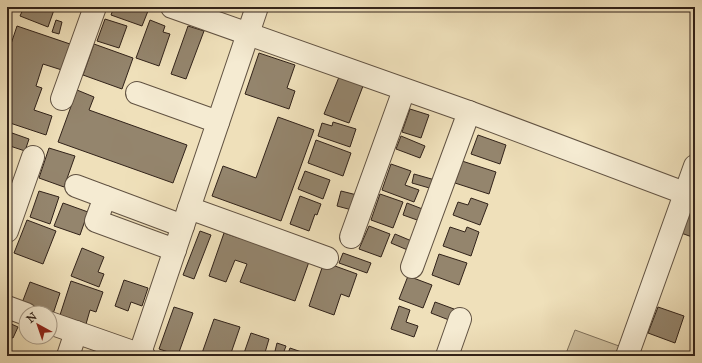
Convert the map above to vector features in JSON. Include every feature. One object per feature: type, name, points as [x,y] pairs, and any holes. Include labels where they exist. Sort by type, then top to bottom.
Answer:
[{"type":"street","points":[[62,99],[95,7]]},
{"type":"street","points":[[172,7],[469,112],[690,195]]},
{"type":"street","points":[[58,326],[141,355],[257,7]]},
{"type":"street","points":[[352,237],[404,90]]},
{"type":"street","points":[[137,93],[218,122]]},
{"type":"street","points":[[412,267],[469,112]]},
{"type":"street","points":[[7,231],[33,157]]},
{"type":"street","points":[[627,356],[690,195],[695,166]]},
{"type":"street","points":[[76,186],[105,197],[186,217],[328,258]]},
{"type":"street","points":[[105,197],[96,221],[175,250]]},
{"type":"street","points":[[7,307],[18,311]]},
{"type":"street","points":[[447,356],[460,319]]},
{"type":"street","points":[[68,356],[76,332]]},
{"type":"shaded area","points":[[575,330],[619,346],[616,356],[565,356]]},
{"type":"building","points":[[24,7],[55,7],[48,27],[20,16]]},
{"type":"building","points":[[114,7],[135,7],[148,11],[142,26],[111,15]]},
{"type":"building","points":[[105,19],[127,26],[119,48],[97,41]]},
{"type":"building","points":[[56,20],[62,22],[59,34],[52,32]]},
{"type":"building","points":[[150,20],[165,26],[163,32],[170,34],[159,66],[136,58]]},
{"type":"building","points":[[17,26],[73,45],[65,71],[43,64],[36,86],[42,88],[34,110],[52,116],[46,135],[7,122],[7,56]]},
{"type":"building","points":[[188,26],[204,31],[186,79],[171,74]]},
{"type":"building","points":[[94,44],[133,58],[122,89],[83,75]]},
{"type":"building","points":[[259,53],[295,65],[287,88],[295,91],[289,109],[245,94]]},
{"type":"building","points":[[339,77],[363,86],[349,123],[324,114]]},
{"type":"building","points":[[77,90],[94,97],[89,110],[187,145],[173,183],[58,142]]},
{"type":"building","points":[[410,109],[429,115],[421,138],[402,132]]},
{"type":"building","points":[[278,117],[314,130],[281,221],[212,196],[223,166],[256,178]]},
{"type":"building","points":[[333,122],[356,129],[350,147],[318,136],[322,123],[332,126]]},
{"type":"building","points":[[12,133],[29,139],[25,151],[7,145]]},
{"type":"building","points":[[478,135],[506,145],[500,164],[471,154]]},
{"type":"building","points":[[401,136],[425,146],[420,158],[396,149]]},
{"type":"building","points":[[316,140],[351,153],[343,176],[308,163]]},
{"type":"building","points":[[49,148],[75,156],[64,187],[39,178]]},
{"type":"building","points":[[462,161],[496,172],[489,194],[455,183]]},
{"type":"building","points":[[391,164],[411,171],[405,185],[419,190],[414,202],[382,190]]},
{"type":"building","points":[[305,171],[330,180],[323,199],[298,189]]},
{"type":"building","points":[[414,174],[435,180],[433,189],[412,183]]},
{"type":"building","points":[[39,191],[59,197],[50,224],[30,217]]},
{"type":"building","points":[[341,191],[357,195],[352,210],[337,206]]},
{"type":"building","points":[[380,194],[403,202],[393,228],[371,220]]},
{"type":"building","points":[[300,196],[321,204],[317,215],[315,214],[309,231],[290,224]]},
{"type":"building","points":[[471,198],[488,204],[480,225],[453,215],[458,202],[468,205]]},
{"type":"building","points":[[63,203],[88,212],[80,235],[54,226]]},
{"type":"building","points":[[407,203],[425,210],[420,221],[403,215]]},
{"type":"building","points":[[687,213],[695,216],[695,238],[681,233]]},
{"type":"building","points":[[27,220],[56,231],[43,264],[14,253]]},
{"type":"building","points":[[369,226],[390,234],[381,257],[359,249]]},
{"type":"building","points":[[450,227],[465,232],[467,227],[479,232],[471,256],[443,246]]},
{"type":"building","points":[[200,231],[211,235],[194,279],[183,275]]},
{"type":"building","points":[[224,233],[239,238],[240,235],[310,259],[295,301],[240,282],[247,264],[235,260],[226,282],[209,276]]},
{"type":"building","points":[[395,234],[414,242],[410,251],[391,243]]},
{"type":"building","points":[[82,248],[104,257],[98,272],[104,274],[99,287],[71,276]]},
{"type":"building","points":[[343,253],[371,263],[367,273],[339,263]]},
{"type":"building","points":[[439,254],[467,263],[459,285],[432,275]]},
{"type":"building","points":[[324,262],[357,274],[349,297],[341,294],[334,315],[309,306]]},
{"type":"building","points":[[408,276],[432,285],[423,308],[399,299]]},
{"type":"building","points":[[124,280],[148,288],[142,306],[131,302],[128,311],[115,306]]},
{"type":"building","points":[[71,281],[103,292],[96,312],[90,310],[86,324],[60,315]]},
{"type":"building","points":[[30,282],[60,293],[56,305],[28,305],[22,303]]},
{"type":"building","points":[[435,302],[454,309],[449,320],[431,313]]},
{"type":"building","points":[[399,306],[410,310],[406,322],[418,326],[414,337],[391,329]]},
{"type":"building","points":[[174,307],[193,313],[178,355],[159,349]]},
{"type":"building","points":[[658,307],[684,316],[675,343],[648,333]]},
{"type":"building","points":[[214,319],[240,327],[230,356],[201,356]]},
{"type":"building","points":[[9,323],[18,327],[13,338],[7,336]]},
{"type":"building","points":[[251,333],[269,339],[264,356],[243,356]]},
{"type":"building","points":[[277,343],[286,346],[283,354],[275,351]]},
{"type":"building","points":[[290,348],[313,356],[287,356]]},
{"type":"building","points":[[79,352],[92,356],[78,356]]}]
